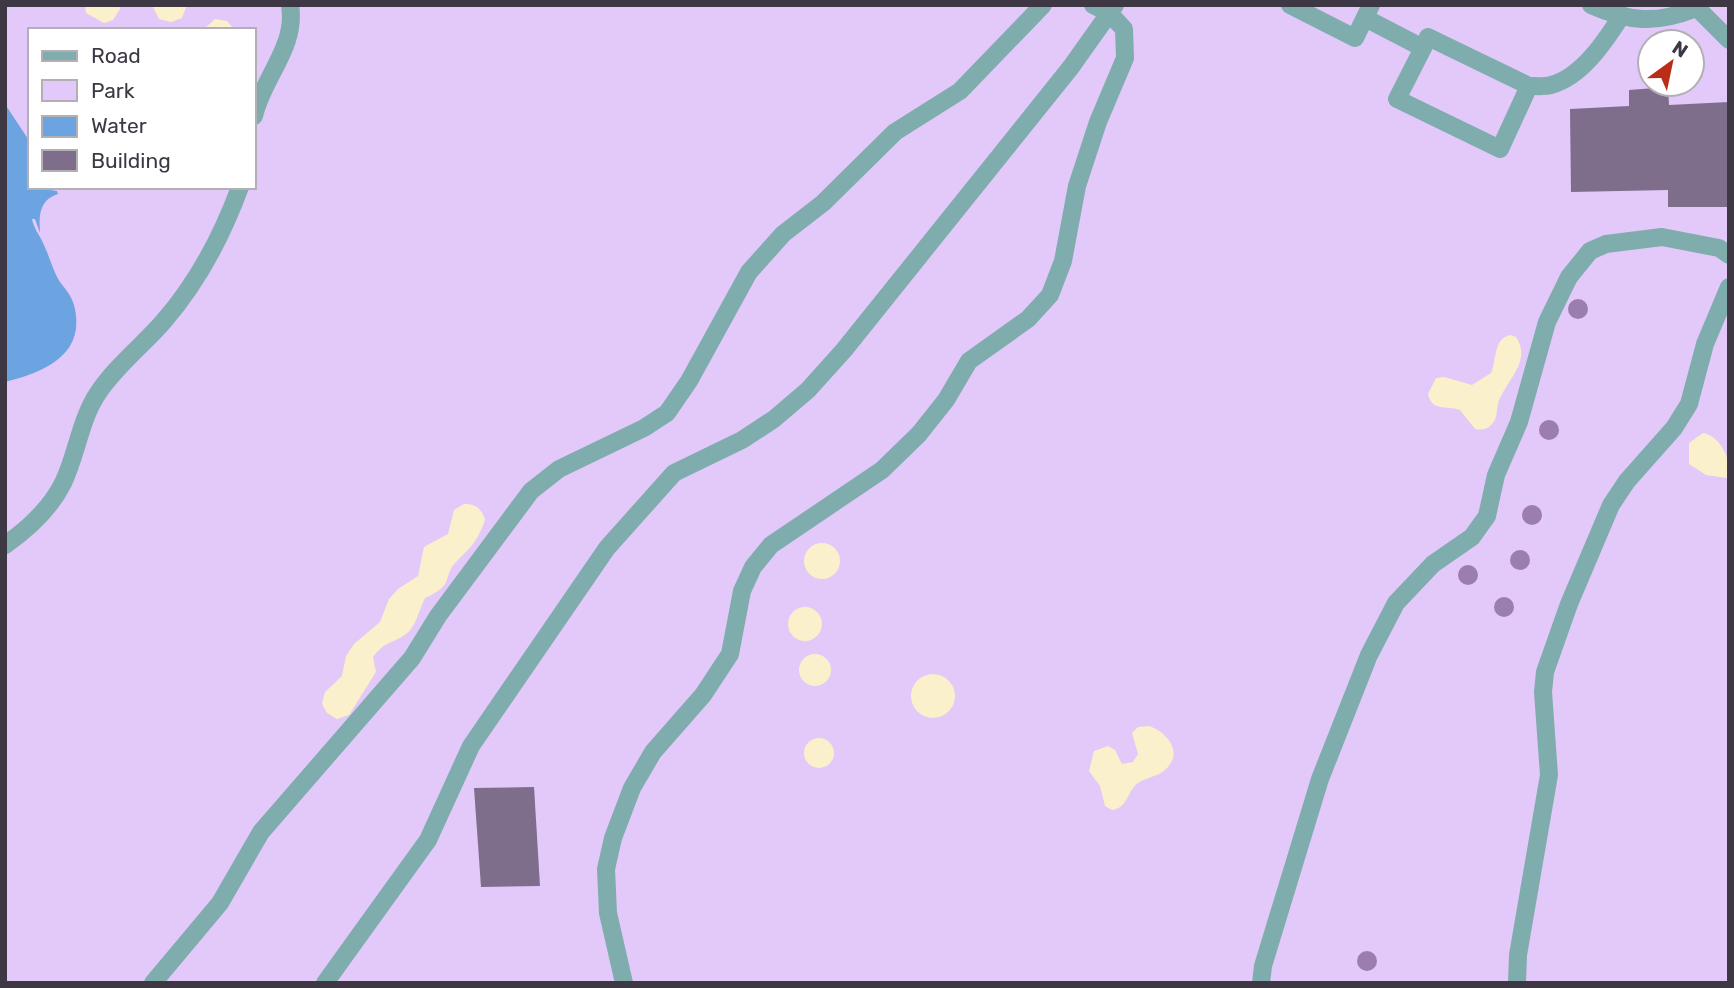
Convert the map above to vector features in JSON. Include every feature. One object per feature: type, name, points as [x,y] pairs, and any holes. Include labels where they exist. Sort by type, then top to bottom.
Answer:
[{"type":"lane","points":[[256,108],[290,35],[290,5]]},
{"type":"lane","points":[[153,983],[220,903],[261,832],[412,658],[438,616],[531,491],[559,469],[644,428],[667,413],[689,381],[749,272],[783,234],[823,203],[895,132],[960,91],[1042,5]]},
{"type":"lane","points":[[1290,5],[1355,38],[1368,12],[1423,48]]},
{"type":"lane","points":[[1591,5],[1646,22],[1676,16],[1694,7],[1729,40]]},
{"type":"lane","points":[[325,983],[428,841],[471,746],[607,548],[674,473],[742,440],[774,419],[808,390],[844,350],[1071,67],[1106,8],[1124,29],[1125,58],[1098,122],[1077,186],[1063,261],[1050,295],[1028,319],[969,361],[946,400],[919,434],[882,470],[765,552],[753,567],[742,591],[730,654],[703,695],[653,752],[632,788],[613,838],[606,869],[608,913],[624,983]]},
{"type":"lane","points":[[1529,86],[1500,149],[1397,99],[1428,37],[1529,86],[1552,85],[1579,68],[1600,49],[1622,15]]},
{"type":"lane","points":[[5,545],[45,511],[63,483],[88,412],[99,393],[163,322],[194,282],[225,225],[239,189]]},
{"type":"lane","points":[[1261,983],[1263,966],[1320,779],[1368,655],[1396,603],[1433,564],[1472,537],[1488,516],[1496,475],[1519,422],[1547,322],[1569,277],[1590,251],[1606,244],[1662,237],[1719,248],[1729,255]]},
{"type":"lane","points":[[1517,983],[1518,955],[1549,775],[1542,692],[1545,672],[1569,604],[1611,505],[1674,428],[1689,404],[1705,344],[1729,287]]},
{"type":"green space","points":[[5,5],[1729,5],[1729,983],[5,983]]},
{"type":"sand","points":[[85,5],[119,5],[120,9],[113,20],[104,23],[86,13]]},
{"type":"sand","points":[[152,5],[187,5],[182,18],[171,22],[159,19]]},
{"type":"sand","points":[[215,19],[227,21],[233,28],[205,28]]},
{"type":"sand","points":[[1510,335],[1516,337],[1521,355],[1516,372],[1501,396],[1496,418],[1489,427],[1475,429],[1460,410],[1436,406],[1430,400],[1428,394],[1436,378],[1444,377],[1472,385],[1491,373],[1498,345]]},
{"type":"sand","points":[[1703,433],[1715,439],[1724,451],[1728,465],[1727,478],[1706,475],[1689,464],[1689,443]]},
{"type":"sand","points":[[464,504],[475,506],[484,516],[485,520],[477,539],[452,566],[445,584],[425,598],[409,631],[385,645],[373,657],[376,672],[349,715],[337,719],[327,713],[322,704],[325,692],[342,676],[346,656],[354,644],[380,622],[389,599],[398,589],[418,576],[424,547],[448,534],[454,510]]},
{"type":"sand","points":[[822,543],[835,548],[840,561],[835,574],[822,579],[809,574],[804,561],[809,548]]},
{"type":"sand","points":[[805,607],[817,612],[822,624],[817,636],[805,641],[793,636],[788,624],[793,612]]},
{"type":"sand","points":[[815,654],[826,659],[831,670],[826,681],[815,686],[804,681],[799,670],[804,659]]},
{"type":"sand","points":[[933,674],[948,681],[955,696],[948,711],[933,718],[918,711],[911,696],[918,681]]},
{"type":"sand","points":[[1149,726],[1161,732],[1170,742],[1174,755],[1172,762],[1161,773],[1134,786],[1124,803],[1112,810],[1105,806],[1100,786],[1089,771],[1094,751],[1108,746],[1115,750],[1122,764],[1133,762],[1138,754],[1132,733],[1138,727]]},
{"type":"sand","points":[[819,738],[830,742],[834,753],[830,764],[819,768],[808,764],[804,753],[808,742]]},
{"type":"water","points":[[5,104],[28,139],[28,189],[57,191],[58,194],[44,204],[40,215],[40,233],[35,219],[32,219],[58,278],[73,301],[76,322],[74,337],[59,358],[34,373],[5,382]]},
{"type":"building","points":[[1636,89],[1636,98],[1669,98],[1669,105],[1729,102],[1729,207],[1668,207],[1668,190],[1571,192],[1570,109],[1629,106],[1629,90]]},
{"type":"building","points":[[534,787],[540,886],[481,887],[474,788]]}]
